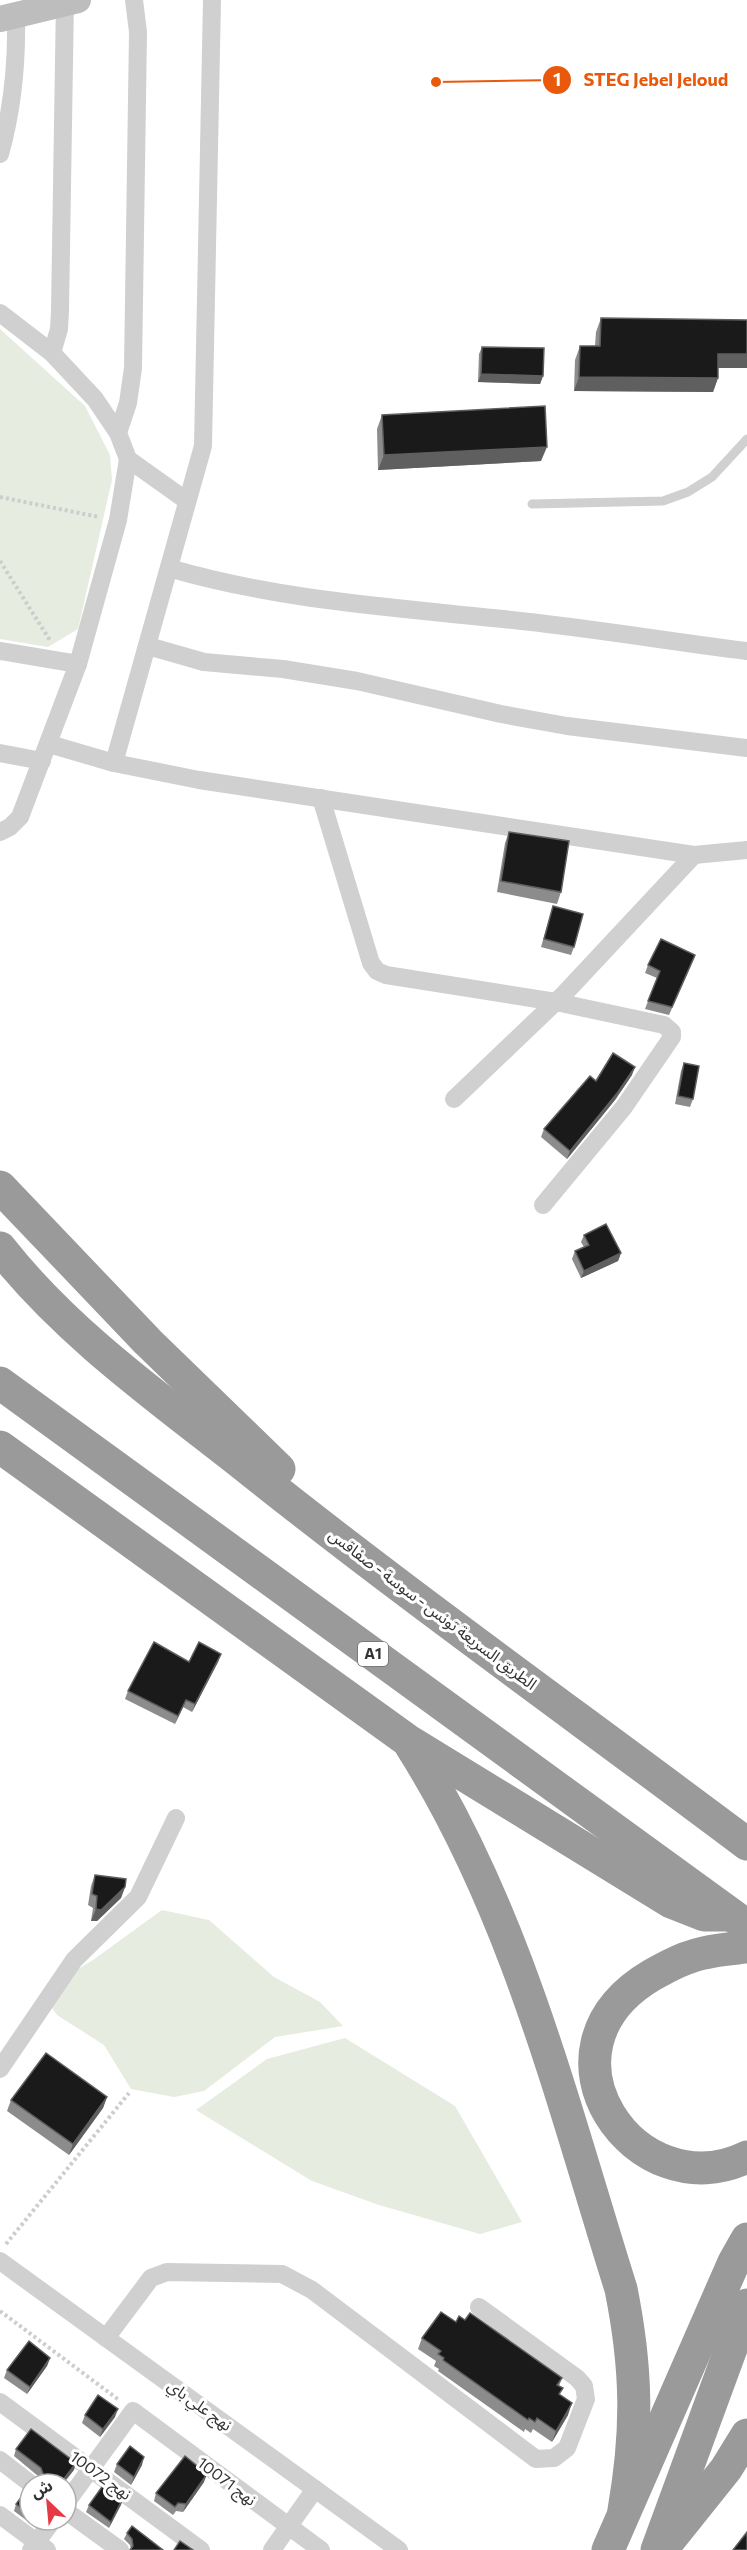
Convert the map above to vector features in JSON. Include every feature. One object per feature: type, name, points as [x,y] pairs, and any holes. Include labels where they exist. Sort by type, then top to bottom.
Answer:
[{"type":"highway","name":"الطريق السريعة تونس - سوسة - صفاقس","points":[[0,1187],[141,1335],[294,1485],[318,1514],[327,1532],[747,1844]]},
{"type":"highway","points":[[0,1248],[27,1279],[85,1337],[327,1532]]},
{"type":"highway","name":"A1","points":[[0,1383],[739,1920]]},
{"type":"highway","points":[[0,1447],[406,1740],[671,1902],[704,1915],[739,1920]]},
{"type":"highway","points":[[406,1740],[453,1818],[494,1905],[534,2012],[621,2289],[630,2333],[635,2422],[632,2466],[624,2510]]},
{"type":"highway","points":[[747,1947],[693,1956],[668,1966],[630,1990],[619,1999],[603,2022],[595,2049],[594,2064],[595,2080],[607,2109],[627,2136],[654,2156],[669,2163],[703,2169],[720,2167],[747,2157]]},
{"type":"highway","points":[[608,2550],[734,2262],[747,2239]]},
{"type":"highway","points":[[657,2550],[747,2306]]},
{"type":"highway","points":[[662,2550],[726,2469],[747,2435]]},
{"type":"main road","points":[[8,18],[69,1]]},
{"type":"street","points":[[118,433],[128,403],[133,368],[138,32],[134,0]]},
{"type":"street","points":[[114,763],[203,446],[212,0]]},
{"type":"street","points":[[52,352],[59,329],[60,311],[69,1]]},
{"type":"street","points":[[0,154],[11,110],[16,54],[8,18]]},
{"type":"street","points":[[0,313],[52,352],[95,399],[118,433],[128,459],[118,520],[69,662],[46,753],[20,817],[10,827],[0,832]]},
{"type":"street","points":[[128,459],[187,501]]},
{"type":"street","points":[[169,568],[256,590],[308,598],[584,628],[747,651]]},
{"type":"street","points":[[148,646],[204,662],[283,669],[357,681],[501,714],[567,726],[747,748]]},
{"type":"street","points":[[0,651],[69,662]]},
{"type":"street","points":[[0,753],[46,753],[114,763],[199,780],[694,855],[747,850]]},
{"type":"street","points":[[321,798],[371,963],[377,971],[386,975],[556,1002],[664,1025],[672,1032],[672,1037],[624,1107],[543,1204]]},
{"type":"street","points":[[454,1099],[556,1002],[694,855]]},
{"type":"street","points":[[0,2069],[74,1960],[138,1897],[176,1818]]},
{"type":"street","name":"نهج علي باي","points":[[0,2261],[399,2550]]},
{"type":"street","points":[[106,2338],[151,2278],[168,2272],[282,2274],[312,2290],[536,2459],[554,2458],[567,2448],[586,2399],[584,2386],[577,2378],[479,2307]]},
{"type":"street","name":"نهج 10072","points":[[0,2402],[201,2550]]},
{"type":"street","points":[[78,2486],[133,2411]]},
{"type":"street","name":"نهج 10071","points":[[133,2411],[321,2550]]},
{"type":"street","points":[[0,2460],[18,2474]]},
{"type":"street","points":[[272,2550],[315,2489]]},
{"type":"street","points":[[0,2515],[38,2547],[46,2532]]},
{"type":"street","points":[[78,2520],[120,2550]]},
{"type":"lane","points":[[532,504],[663,501],[688,492],[712,477],[747,439]]},
{"type":"path","points":[[0,497],[118,520]]},
{"type":"path","points":[[0,561],[51,640],[69,662]]},
{"type":"path","points":[[0,2252],[129,2093]]},
{"type":"path","points":[[0,2311],[133,2411]]},
{"type":"shaded area","points":[[0,329],[85,406],[110,455],[112,480],[78,629],[48,647],[0,639]]},
{"type":"shaded area","points":[[162,1910],[209,1920],[274,1977],[320,2002],[343,2026],[275,2037],[204,2091],[174,2097],[131,2089],[104,2045],[57,2015],[50,2005],[63,1978],[93,1960]]},
{"type":"shaded area","points":[[345,2038],[455,2106],[522,2222],[480,2234],[379,2205],[312,2181],[196,2110],[267,2059]]},
{"type":"building","points":[[601,318],[747,320],[747,354],[718,354],[718,378],[579,377],[580,346],[600,346]]},
{"type":"building","points":[[482,347],[544,348],[543,376],[481,374]]},
{"type":"building","points":[[545,406],[547,447],[384,455],[382,415]]},
{"type":"building","points":[[509,832],[569,841],[561,892],[501,881]]},
{"type":"building","points":[[553,906],[583,914],[574,947],[544,939]]},
{"type":"building","points":[[661,939],[695,955],[672,1007],[648,1001],[660,971],[648,965]]},
{"type":"building","points":[[613,1053],[635,1067],[618,1092],[570,1151],[544,1129],[590,1076],[596,1081]]},
{"type":"building","points":[[684,1063],[699,1066],[693,1099],[678,1096]]},
{"type":"building","points":[[606,1224],[621,1253],[584,1271],[575,1251],[589,1245],[584,1235]]},
{"type":"building","points":[[154,1642],[189,1662],[199,1642],[221,1654],[195,1704],[186,1700],[178,1716],[128,1691]]},
{"type":"building","points":[[95,1875],[126,1879],[125,1887],[101,1910],[96,1909],[97,1896],[92,1894]]},
{"type":"building","points":[[46,2053],[107,2097],[73,2144],[11,2100]]},
{"type":"building","points":[[441,2312],[456,2322],[459,2316],[465,2320],[470,2313],[562,2378],[557,2385],[563,2388],[559,2394],[572,2403],[556,2431],[537,2418],[535,2422],[529,2418],[528,2420],[443,2360],[444,2358],[438,2354],[441,2351],[422,2338]]},
{"type":"building","points":[[29,2341],[50,2358],[30,2387],[7,2370]]},
{"type":"building","points":[[98,2395],[118,2409],[103,2429],[85,2415]]},
{"type":"building","points":[[31,2429],[76,2463],[69,2472],[42,2472],[41,2468],[16,2449]]},
{"type":"building","points":[[130,2446],[144,2457],[134,2477],[117,2464]]},
{"type":"building","points":[[185,2456],[207,2474],[186,2504],[178,2503],[175,2507],[156,2493]]},
{"type":"building","points":[[104,2484],[123,2498],[111,2522],[89,2505]]},
{"type":"building","points":[[132,2526],[163,2550],[130,2550],[133,2546],[132,2539],[127,2533]]},
{"type":"building","points":[[747,2532],[747,2550],[733,2550]]},
{"type":"building","points":[[180,2541],[193,2550],[174,2550]]},
{"type":"place","name":"STEG Jebel Jeloud","points":[[436,82]]}]
